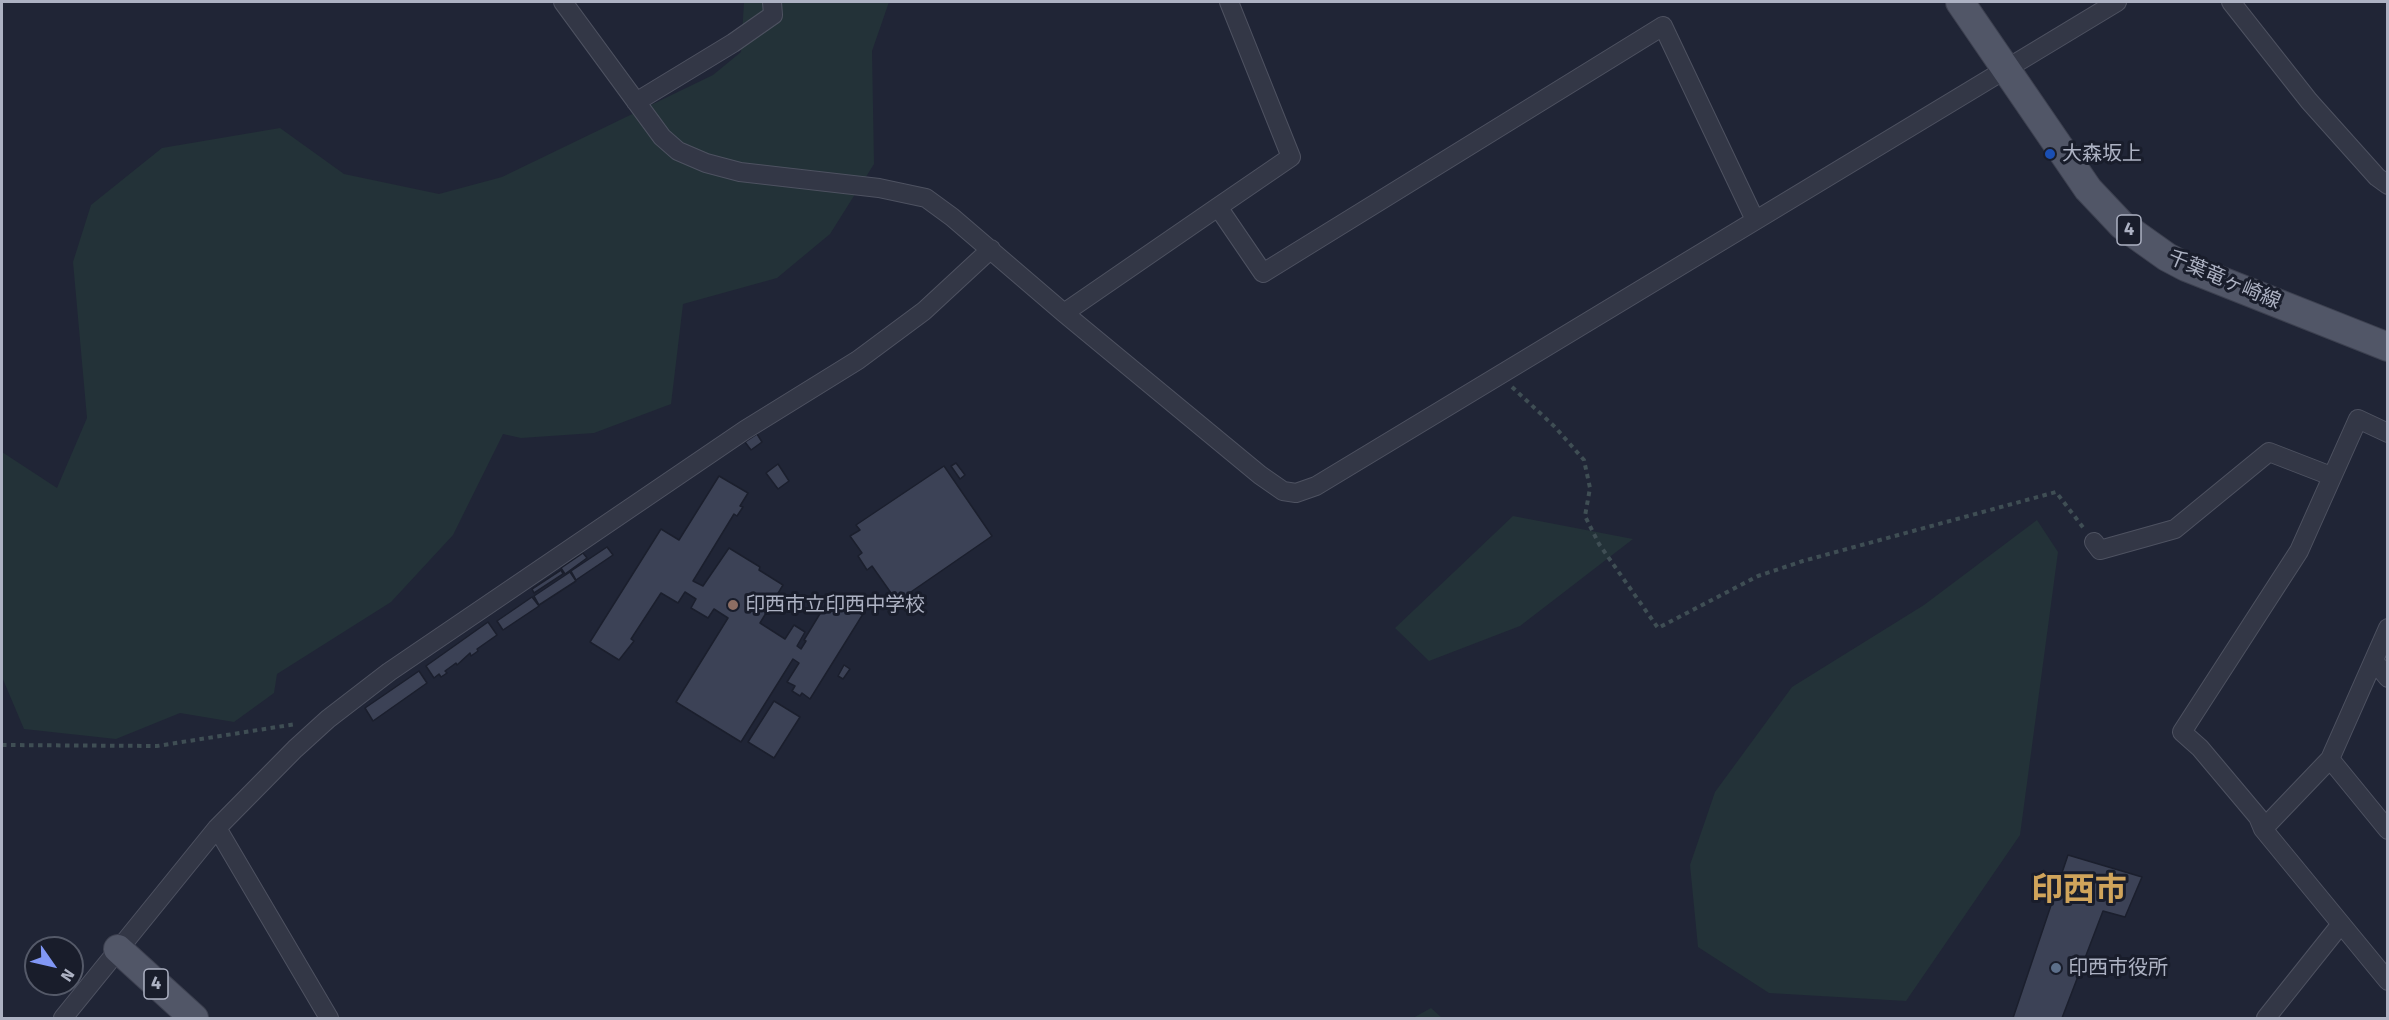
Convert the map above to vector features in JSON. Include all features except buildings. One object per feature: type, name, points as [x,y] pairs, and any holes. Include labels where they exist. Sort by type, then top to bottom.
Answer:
[{"type":"main road","name":"千葉竜ヶ崎線","points":[[1960,2],[2088,189],[2122,225],[2186,267],[2388,347]]},
{"type":"main road","name":"4","points":[[118,950],[194,1018]]},
{"type":"street","points":[[563,2],[662,137],[678,151],[706,164],[740,172],[879,188],[926,198],[991,249],[1064,313],[1260,475],[1283,491],[1296,493],[1316,486],[2117,2]]},
{"type":"street","points":[[636,102],[733,43],[773,15],[772,2]]},
{"type":"street","points":[[1064,313],[1291,158],[1229,2]]},
{"type":"street","points":[[2231,2],[2309,101],[2378,177],[2388,185]]},
{"type":"street","points":[[1218,207],[1263,273],[1663,26],[1755,220]]},
{"type":"street","points":[[63,1018],[217,828],[328,719],[389,672],[745,430],[858,360],[924,310],[991,249]]},
{"type":"street","points":[[2388,433],[2358,420],[2299,551],[2182,732],[2200,748],[2258,817],[2263,829],[2388,981]]},
{"type":"street","points":[[2094,542],[2100,550],[2175,529],[2269,452],[2331,476]]},
{"type":"street","points":[[2263,829],[2330,759],[2388,628]]},
{"type":"street","points":[[2374,661],[2388,678]]},
{"type":"street","points":[[2330,759],[2388,831]]},
{"type":"street","points":[[217,828],[330,1018]]},
{"type":"street","points":[[2266,1018],[2342,924]]},
{"type":"path","points":[[1499,375],[1555,427],[1584,460],[1590,488],[1585,516],[1599,544],[1658,628],[1758,576],[1803,561],[2056,492],[2094,542]]},
{"type":"path","points":[[2,745],[157,746],[328,719]]},
{"type":"shaded area","points":[[744,2],[889,2],[872,51],[874,164],[830,234],[777,278],[683,304],[671,404],[594,433],[521,438],[503,434],[453,535],[391,602],[277,674],[274,693],[234,722],[180,713],[116,739],[24,729],[2,677],[2,452],[57,488],[87,418],[73,262],[91,205],[162,148],[280,128],[344,174],[439,194],[502,177],[713,75],[741,52]]},
{"type":"shaded area","points":[[1513,516],[1633,539],[1520,626],[1429,661],[1395,628]]},
{"type":"shaded area","points":[[2037,520],[2058,552],[2020,835],[1906,1001],[1769,993],[1698,947],[1690,865],[1715,792],[1792,687],[1924,605]]},
{"type":"shaded area","points":[[1431,1008],[1442,1018],[1413,1018]]},
{"type":"place","name":"大森坂上","points":[[2050,154]]},
{"type":"place","name":"印西市立印西中学校","points":[[733,605]]},
{"type":"place","name":"印西市役所","points":[[2056,968]]},
{"type":"district","name":"印西市","points":[[2079,891]]}]
